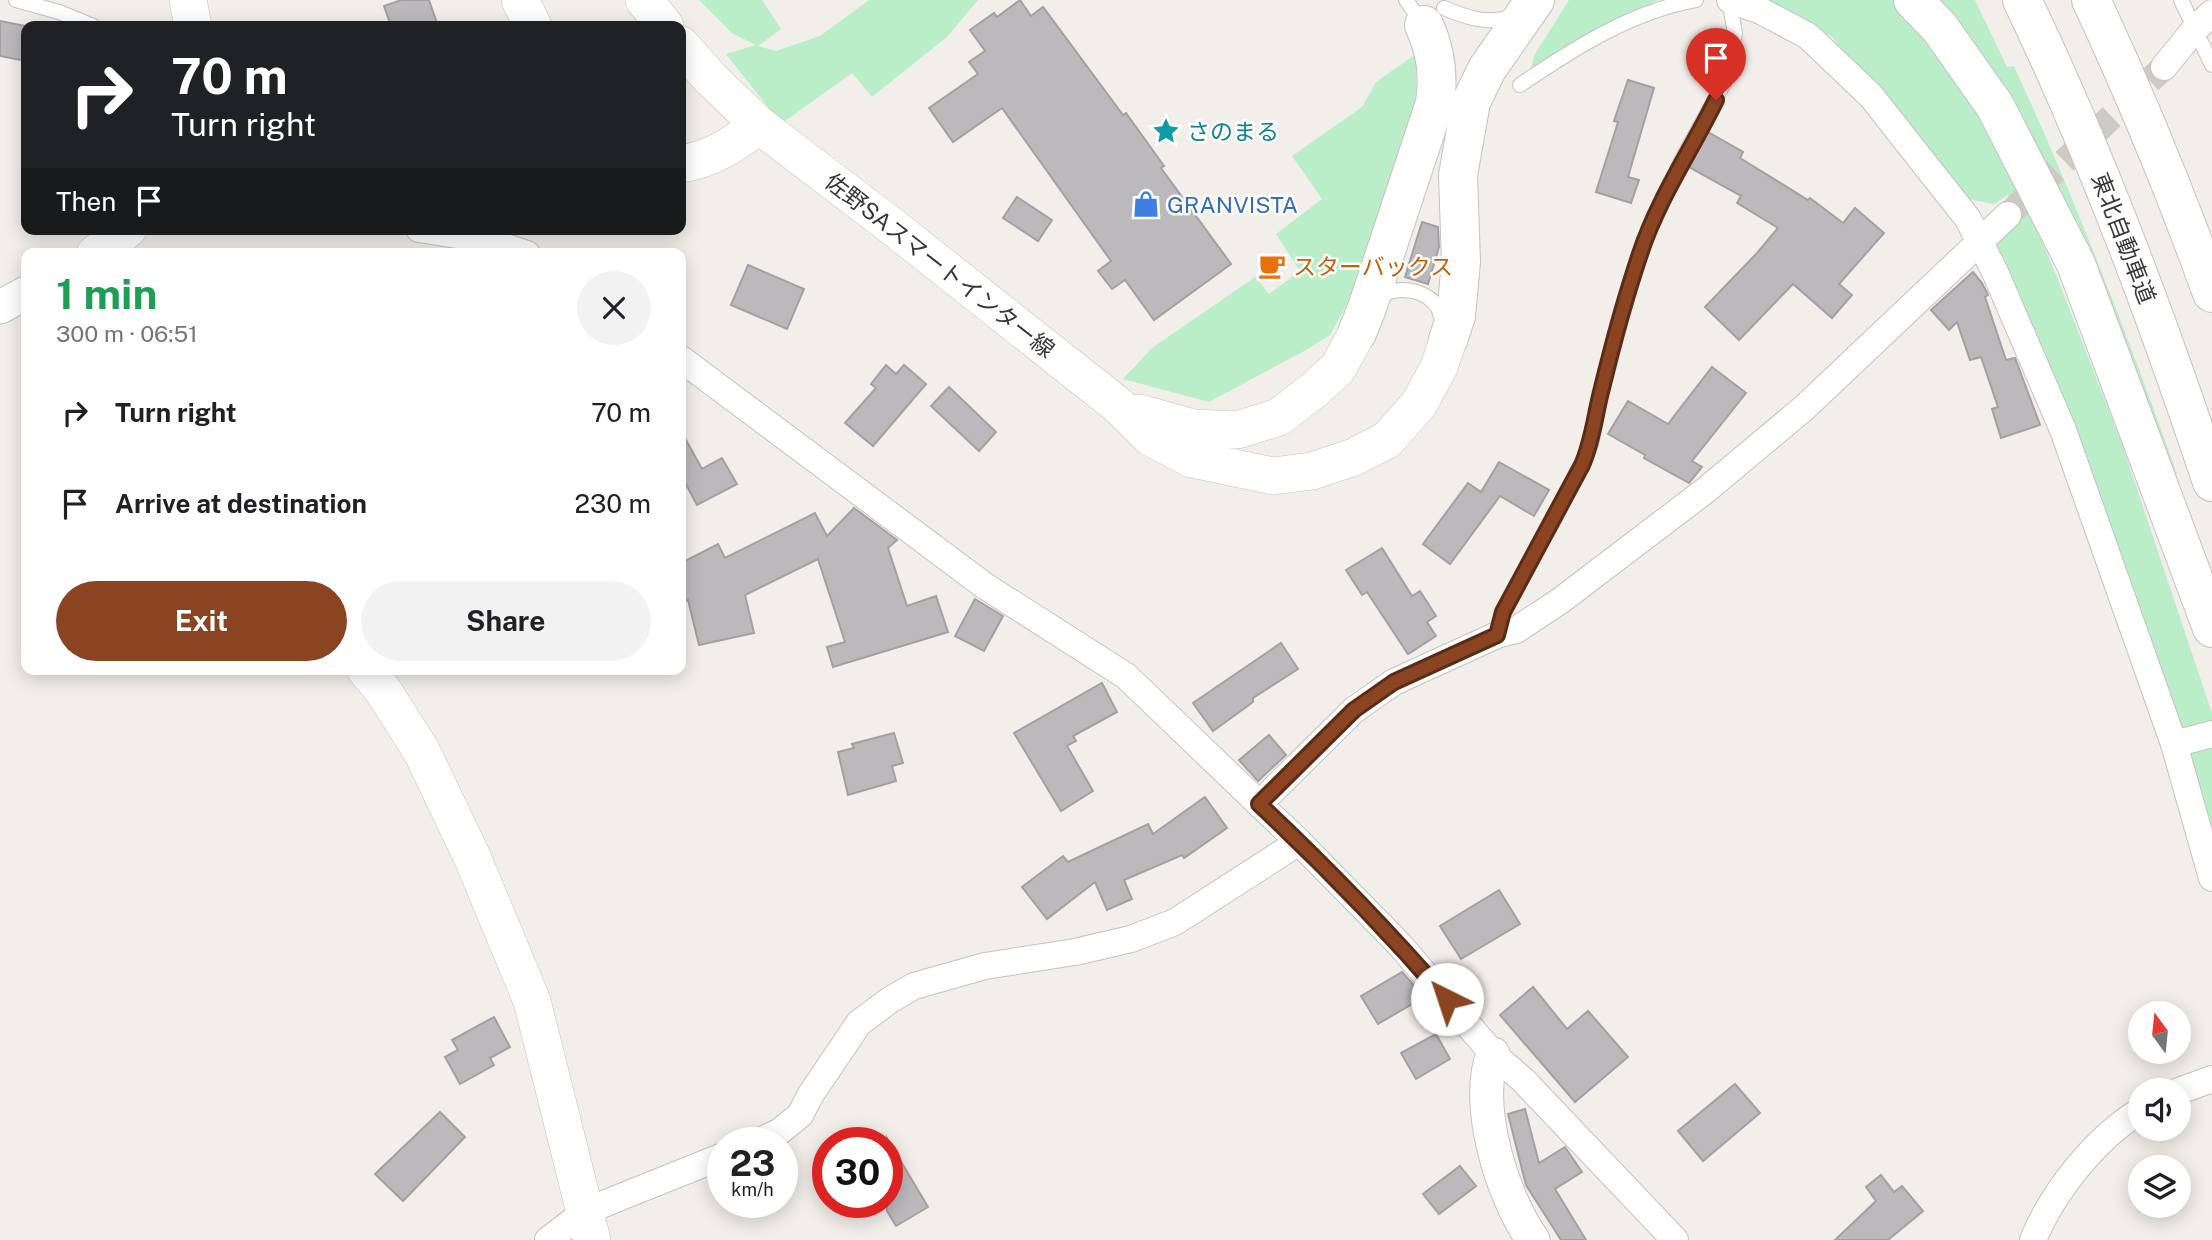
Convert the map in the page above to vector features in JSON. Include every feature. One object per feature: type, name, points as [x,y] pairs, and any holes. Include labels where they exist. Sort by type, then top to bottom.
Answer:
[{"type":"highway","points":[[1913,0],[1940,27],[1996,106],[2076,264],[2212,628]]},
{"type":"highway","name":"東北自動車道","points":[[2022,0],[2079,124],[2123,233],[2176,374],[2212,482]]},
{"type":"highway","points":[[2091,0],[2183,213],[2212,293]]},
{"type":"highway","points":[[1448,340],[1456,316],[1461,262],[1458,175],[1471,102],[1487,69],[1531,6]]},
{"type":"highway","points":[[1362,321],[1435,103],[1438,79],[1425,11]]},
{"type":"main road","points":[[188,0],[192,21]]},
{"type":"main road","points":[[520,0],[530,21]]},
{"type":"main road","points":[[644,0],[661,21]]},
{"type":"main road","name":"佐野SAスマートインター線","points":[[686,51],[709,78],[759,125],[900,232],[1119,406],[1150,436],[1192,459],[1273,476],[1311,471],[1354,457],[1387,440],[1419,404],[1440,367],[1448,340]]},
{"type":"main road","points":[[686,163],[699,161],[727,149],[759,125]]},
{"type":"main road","points":[[104,248],[120,235]]},
{"type":"main road","name":"佐野SAスマートインター線","points":[[1119,406],[1168,423],[1193,428],[1237,430],[1279,417],[1338,368],[1362,321]]},
{"type":"main road","points":[[370,675],[422,752],[473,859],[532,1002],[589,1225]]},
{"type":"street","points":[[1730,0],[1761,11],[1808,36],[1871,96],[1968,219],[2063,430],[2175,744],[2212,878]]},
{"type":"street","points":[[2164,67],[2204,21]]},
{"type":"street","points":[[1259,804],[1354,710],[1394,682],[1497,635],[1516,630],[1560,601],[1706,490],[1804,408],[2008,215]]},
{"type":"street","points":[[457,235],[482,239],[509,248]]},
{"type":"street","points":[[0,307],[21,296]]},
{"type":"street","points":[[686,363],[985,586],[1126,676],[1299,842],[1400,945],[1493,1054],[1523,1080],[1675,1240]]},
{"type":"street","points":[[2175,744],[2212,734]]},
{"type":"street","points":[[785,1127],[800,1115],[859,1023],[914,986],[985,967],[1131,939],[1175,922],[1299,842]]},
{"type":"street","points":[[1493,1054],[1487,1071],[1489,1118],[1500,1175],[1518,1219],[1533,1240]]},
{"type":"street","points":[[2191,1087],[2212,1079]]},
{"type":"street","points":[[2044,1233],[2095,1145],[2128,1120]]},
{"type":"street","points":[[548,1240],[589,1225],[707,1164]]},
{"type":"lane","points":[[16,0],[81,21]]},
{"type":"lane","points":[[1520,85],[1630,20],[1672,4],[1696,0]]},
{"type":"lane","points":[[1497,635],[1503,612],[1591,444],[1615,335],[1641,250],[1682,159],[1724,83],[1735,33],[1730,0]]},
{"type":"lane","points":[[2181,0],[2204,21],[2212,65]]},
{"type":"lane","points":[[1425,11],[1487,21],[1503,20],[1531,6]]},
{"type":"lane","points":[[1362,321],[1385,293],[1414,291],[1427,297],[1437,307],[1448,340]]},
{"type":"green space","points":[[699,0],[762,0],[781,29],[758,46],[776,51],[820,36],[869,0],[978,0],[947,37],[872,97],[852,73],[781,124],[726,54],[756,45],[732,33]]},
{"type":"green space","points":[[1569,0],[1658,0],[1597,28],[1530,71],[1535,54]]},
{"type":"green space","points":[[1762,0],[1895,0],[1964,87],[2012,172],[2057,277],[2122,444],[2212,713],[2212,849],[1990,245],[2017,214],[2008,195],[1994,204],[1968,199],[1959,194],[1832,37],[1788,11]]},
{"type":"green space","points":[[1929,0],[1975,0],[2007,67],[2014,66],[2100,268],[2177,474],[2169,476]]},
{"type":"green space","points":[[1416,54],[1416,103],[1354,292],[1330,335],[1209,402],[1123,379],[1152,348],[1255,277],[1269,294],[1300,271],[1276,234],[1322,199],[1292,156],[1362,107],[1376,82]]},
{"type":"building","points":[[401,0],[429,0],[436,21],[389,21],[384,6]]},
{"type":"building","points":[[1020,0],[1031,16],[1043,7],[1123,115],[1126,113],[1164,166],[1161,168],[1231,264],[1154,320],[1125,280],[1112,289],[1098,271],[1111,261],[1002,108],[953,142],[929,108],[978,74],[969,62],[985,51],[970,30],[994,13],[997,17]]},
{"type":"building","points":[[0,21],[21,25],[21,60],[0,56]]},
{"type":"building","points":[[1628,80],[1654,88],[1628,177],[1639,180],[1631,203],[1596,192],[1618,122],[1614,121]]},
{"type":"building","points":[[1708,132],[1743,152],[1740,158],[1808,200],[1810,198],[1843,223],[1855,208],[1884,233],[1839,284],[1852,295],[1832,318],[1793,284],[1739,340],[1705,307],[1778,228],[1737,203],[1741,196],[1689,167]]},
{"type":"building","points":[[1017,197],[1052,220],[1038,241],[1003,218]]},
{"type":"building","points":[[1422,222],[1438,227],[1439,247],[1428,284],[1405,277]]},
{"type":"building","points":[[748,265],[804,289],[787,329],[731,305]]},
{"type":"building","points":[[1973,272],[1988,295],[1985,297],[2006,360],[2015,358],[2040,425],[2001,438],[1992,409],[1998,407],[1981,357],[1970,360],[1957,322],[1949,330],[1931,310]]},
{"type":"building","points":[[886,365],[896,374],[904,365],[926,384],[873,446],[845,423],[876,388],[871,384]]},
{"type":"building","points":[[1712,367],[1746,393],[1692,461],[1702,467],[1689,483],[1608,434],[1628,401],[1668,424]]},
{"type":"building","points":[[949,387],[996,432],[979,451],[931,406]]},
{"type":"building","points":[[686,440],[702,469],[722,458],[737,484],[697,505],[686,484]]},
{"type":"building","points":[[1499,462],[1549,490],[1534,516],[1500,496],[1450,564],[1423,544],[1468,483],[1481,492]]},
{"type":"building","points":[[854,508],[897,540],[888,548],[907,606],[936,596],[948,632],[833,667],[827,647],[845,642],[818,559],[745,595],[754,633],[699,645],[688,600],[686,601],[686,560],[718,544],[725,558],[815,513],[827,536]]},
{"type":"building","points":[[1382,548],[1412,596],[1420,591],[1436,616],[1427,622],[1436,636],[1408,654],[1367,592],[1362,595],[1346,570]]},
{"type":"building","points":[[975,599],[1003,616],[984,651],[955,636]]},
{"type":"building","points":[[1281,643],[1298,669],[1253,698],[1253,702],[1213,731],[1193,703]]},
{"type":"building","points":[[1102,683],[1117,712],[1073,736],[1076,741],[1067,746],[1093,791],[1061,811],[1014,733]]},
{"type":"building","points":[[894,733],[903,763],[892,766],[896,781],[848,795],[838,752],[854,748],[852,744]]},
{"type":"building","points":[[1269,735],[1286,755],[1258,781],[1239,760]]},
{"type":"building","points":[[1205,797],[1227,828],[1184,858],[1182,855],[1124,880],[1132,899],[1107,910],[1095,882],[1047,919],[1022,887],[1063,856],[1068,862],[1148,824],[1153,834]]},
{"type":"building","points":[[1499,890],[1520,924],[1461,959],[1440,926]]},
{"type":"building","points":[[1402,972],[1424,997],[1378,1024],[1361,996]]},
{"type":"building","points":[[1533,987],[1567,1029],[1588,1011],[1628,1057],[1575,1102],[1500,1015]]},
{"type":"building","points":[[494,1017],[510,1047],[490,1058],[494,1065],[460,1084],[445,1057],[458,1050],[452,1040]]},
{"type":"building","points":[[1436,1034],[1450,1059],[1416,1079],[1401,1053]]},
{"type":"building","points":[[1735,1084],[1760,1113],[1703,1161],[1678,1131]]},
{"type":"building","points":[[1525,1109],[1539,1163],[1565,1147],[1582,1172],[1555,1189],[1586,1240],[1561,1240],[1526,1185],[1508,1114]]},
{"type":"building","points":[[440,1112],[465,1137],[403,1201],[375,1174]]},
{"type":"building","points":[[903,1165],[928,1207],[896,1226],[891,1218],[903,1218]]},
{"type":"building","points":[[1460,1166],[1476,1186],[1439,1214],[1423,1194]]},
{"type":"building","points":[[1881,1175],[1894,1192],[1902,1186],[1923,1211],[1888,1240],[1835,1240],[1876,1201],[1866,1187]]},
{"type":"tunnel","points":[[2008,215],[2164,67]]},
{"type":"place","name":"さのまる","points":[[1166,131]]},
{"type":"place","name":"GRANVISTA","points":[[1146,204]]},
{"type":"place","name":"スターバックス","points":[[1272,266]]},
{"type":"route","points":[[1447,999],[1400,945],[1259,804],[1354,710],[1394,682],[1497,635],[1503,612],[1591,444],[1615,335],[1641,250],[1682,159],[1716,100]]}]
